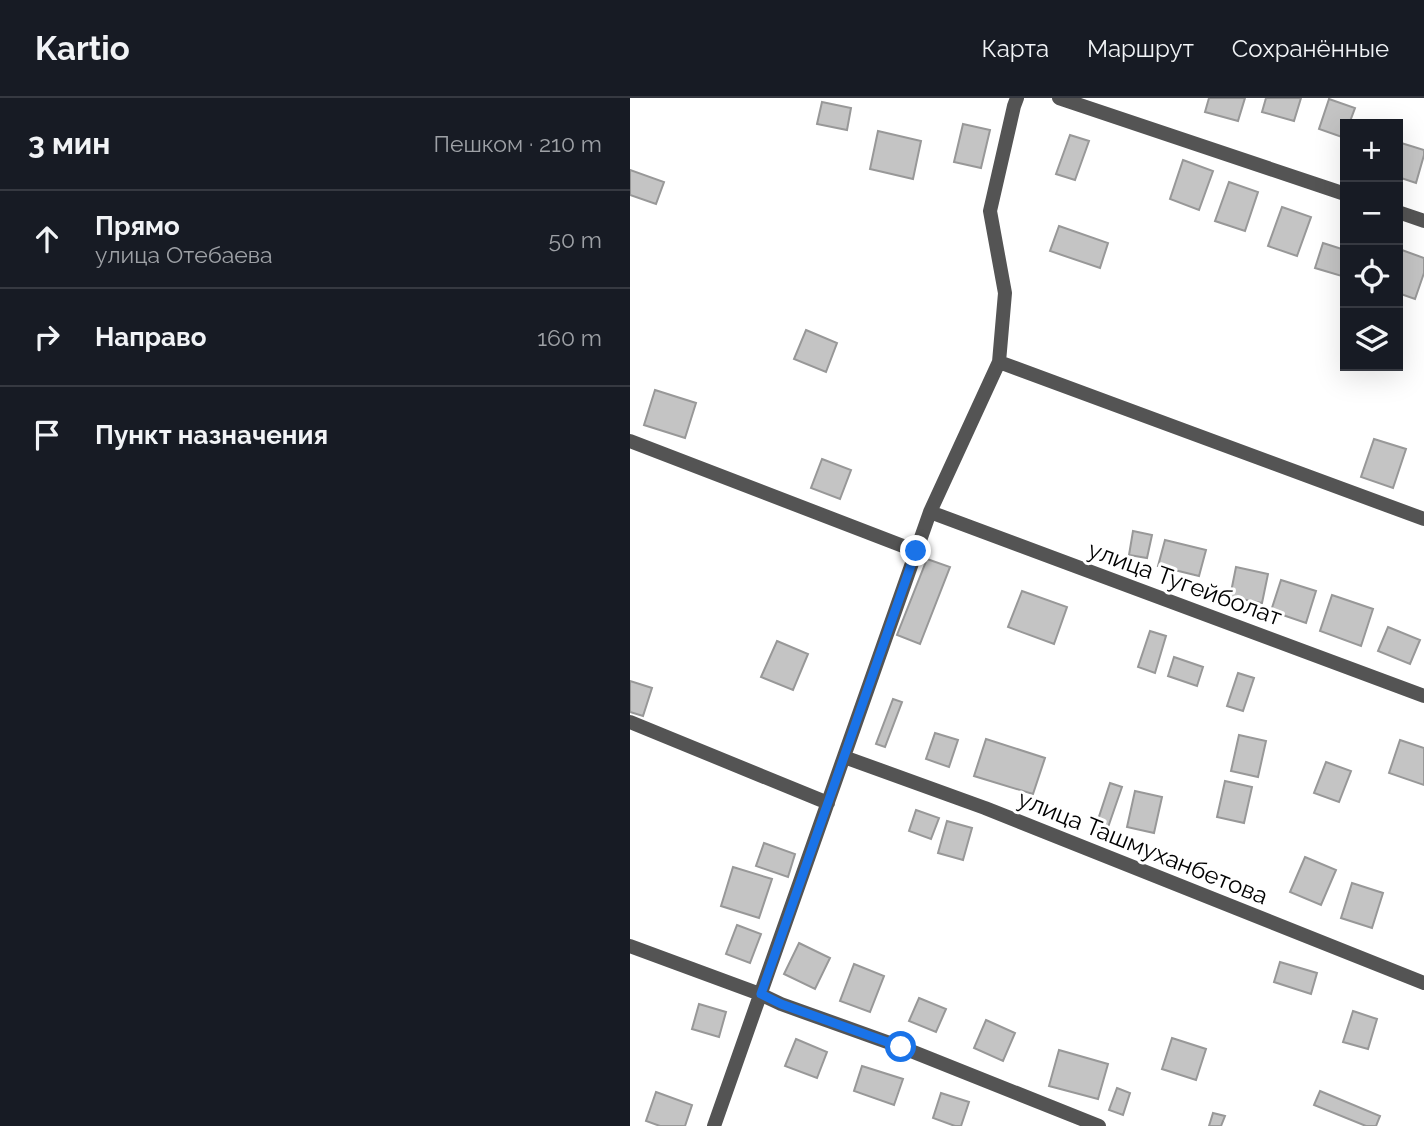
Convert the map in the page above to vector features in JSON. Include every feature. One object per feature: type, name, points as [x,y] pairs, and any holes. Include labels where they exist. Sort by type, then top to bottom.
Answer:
[{"type":"street","points":[[714,1126],[930,512],[999,362],[1005,293],[990,211],[1017,98]]},
{"type":"street","points":[[1059,98],[1340,192]]},
{"type":"street","points":[[1403,214],[1424,220]]},
{"type":"street","points":[[999,362],[1424,519]]},
{"type":"street","points":[[630,441],[916,551]]},
{"type":"street","name":"улица Тугейболат","points":[[930,512],[1424,696]]},
{"type":"street","points":[[630,722],[828,803]]},
{"type":"street","name":"улица Ташмуханбетова","points":[[844,757],[985,808],[1424,984]]},
{"type":"street","points":[[630,946],[901,1047],[1099,1126]]},
{"type":"building","points":[[1209,98],[1245,98],[1238,121],[1205,112]]},
{"type":"building","points":[[1266,98],[1301,98],[1294,121],[1262,112]]},
{"type":"building","points":[[1329,99],[1355,108],[1351,119],[1340,119],[1340,136],[1319,129]]},
{"type":"building","points":[[822,102],[851,108],[847,130],[817,124]]},
{"type":"building","points":[[963,124],[990,130],[981,168],[954,162]]},
{"type":"building","points":[[878,131],[921,141],[913,179],[870,169]]},
{"type":"building","points":[[1070,135],[1089,141],[1075,180],[1056,174]]},
{"type":"building","points":[[1403,144],[1424,150],[1416,183],[1403,179]]},
{"type":"building","points":[[1183,160],[1213,171],[1199,210],[1170,199]]},
{"type":"building","points":[[630,170],[664,182],[656,204],[630,195]]},
{"type":"building","points":[[1229,182],[1258,192],[1245,231],[1215,221]]},
{"type":"building","points":[[1282,207],[1311,217],[1297,256],[1268,246]]},
{"type":"building","points":[[1059,226],[1108,243],[1100,268],[1050,251]]},
{"type":"building","points":[[1323,243],[1340,248],[1340,276],[1315,268]]},
{"type":"building","points":[[1403,250],[1424,258],[1424,273],[1415,299],[1403,295]]},
{"type":"building","points":[[806,330],[837,343],[826,372],[794,359]]},
{"type":"building","points":[[655,390],[696,403],[685,438],[644,425]]},
{"type":"building","points":[[1374,439],[1406,449],[1393,488],[1361,477]]},
{"type":"building","points":[[822,459],[851,470],[840,499],[811,488]]},
{"type":"building","points":[[1133,531],[1152,535],[1147,558],[1129,555]]},
{"type":"building","points":[[1165,540],[1206,550],[1199,576],[1158,566]]},
{"type":"building","points":[[927,559],[950,567],[920,644],[897,635]]},
{"type":"building","points":[[1236,567],[1268,574],[1262,603],[1230,597]]},
{"type":"building","points":[[1281,580],[1316,591],[1306,623],[1271,611]]},
{"type":"building","points":[[1022,591],[1067,607],[1054,644],[1008,627]]},
{"type":"building","points":[[1332,595],[1373,609],[1361,646],[1320,631]]},
{"type":"building","points":[[1388,627],[1420,640],[1410,664],[1378,651]]},
{"type":"building","points":[[1150,631],[1166,636],[1155,673],[1138,667]]},
{"type":"building","points":[[777,641],[808,654],[793,690],[761,677]]},
{"type":"building","points":[[1174,657],[1203,667],[1197,686],[1168,676]]},
{"type":"building","points":[[1238,673],[1254,678],[1243,711],[1227,706]]},
{"type":"building","points":[[630,681],[652,688],[643,716],[630,712]]},
{"type":"building","points":[[893,699],[902,702],[885,747],[876,744]]},
{"type":"building","points":[[935,733],[958,740],[949,767],[926,759]]},
{"type":"building","points":[[1239,735],[1266,741],[1258,777],[1231,771]]},
{"type":"building","points":[[986,739],[1045,758],[1033,794],[974,776]]},
{"type":"building","points":[[1400,740],[1424,748],[1424,785],[1389,773]]},
{"type":"building","points":[[1326,762],[1351,771],[1339,802],[1314,793]]},
{"type":"building","points":[[1225,781],[1252,787],[1244,823],[1217,817]]},
{"type":"building","points":[[1110,783],[1122,787],[1105,836],[1094,832]]},
{"type":"building","points":[[1135,791],[1162,797],[1154,833],[1127,827]]},
{"type":"building","points":[[916,810],[939,818],[931,839],[909,831]]},
{"type":"building","points":[[947,821],[972,828],[963,860],[938,853]]},
{"type":"building","points":[[764,843],[795,854],[788,877],[756,866]]},
{"type":"building","points":[[1305,857],[1336,870],[1321,905],[1290,892]]},
{"type":"building","points":[[733,867],[772,879],[759,918],[721,906]]},
{"type":"building","points":[[1352,883],[1383,893],[1372,928],[1341,918]]},
{"type":"building","points":[[737,925],[761,934],[750,963],[726,954]]},
{"type":"building","points":[[799,943],[830,958],[815,989],[784,974]]},
{"type":"building","points":[[1280,962],[1317,973],[1311,994],[1274,982]]},
{"type":"building","points":[[854,964],[884,976],[870,1012],[840,1001]]},
{"type":"building","points":[[919,998],[946,1009],[936,1032],[909,1021]]},
{"type":"building","points":[[699,1004],[726,1012],[719,1037],[692,1029]]},
{"type":"building","points":[[1353,1011],[1377,1019],[1368,1049],[1343,1042]]},
{"type":"building","points":[[986,1020],[1015,1033],[1003,1061],[974,1048]]},
{"type":"building","points":[[1172,1038],[1206,1049],[1196,1080],[1162,1069]]},
{"type":"building","points":[[796,1039],[827,1052],[817,1078],[785,1066]]},
{"type":"building","points":[[1059,1050],[1108,1064],[1098,1099],[1049,1086]]},
{"type":"building","points":[[862,1066],[903,1079],[894,1105],[854,1091]]},
{"type":"building","points":[[1117,1088],[1130,1093],[1123,1115],[1109,1110]]},
{"type":"building","points":[[1320,1091],[1380,1116],[1376,1126],[1366,1126],[1314,1105]]},
{"type":"building","points":[[656,1092],[692,1105],[685,1126],[660,1126],[646,1121]]},
{"type":"building","points":[[941,1093],[969,1102],[961,1126],[933,1118]]},
{"type":"building","points":[[1213,1113],[1225,1116],[1221,1126],[1209,1126]]},
{"type":"route","points":[[901,1047],[781,1004],[761,994],[916,551]]}]
